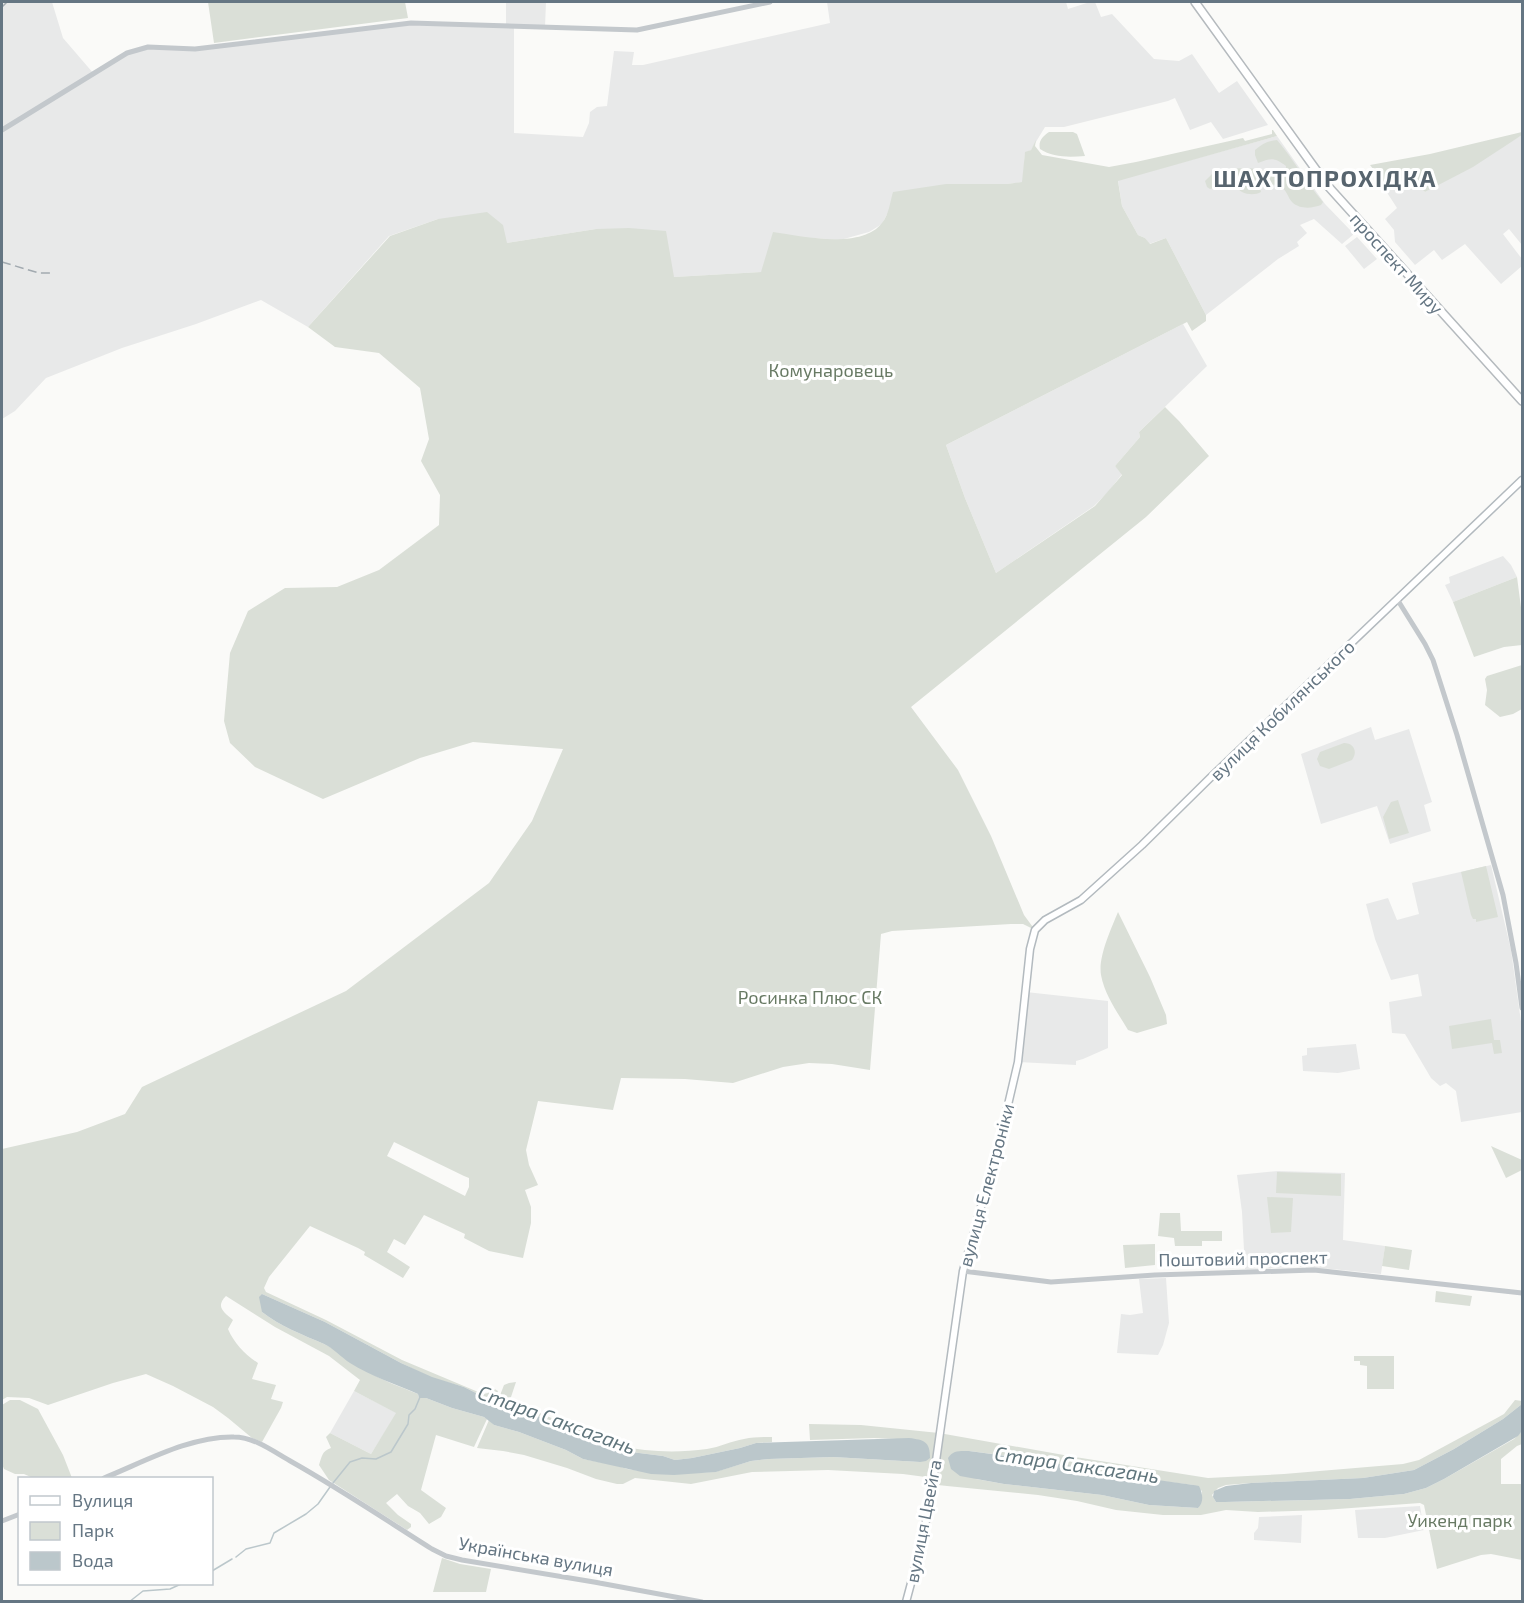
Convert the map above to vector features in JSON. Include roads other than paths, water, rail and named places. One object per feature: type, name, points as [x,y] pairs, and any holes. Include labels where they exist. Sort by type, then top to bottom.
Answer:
[{"type":"main road","name":"проспект Миру","points":[[1196,2],[1316,171],[1341,202],[1522,400]]},
{"type":"main road","name":"вулиця Кобилянського","points":[[1035,930],[1045,920],[1080,900],[1142,845],[1522,480]]},
{"type":"main road","name":"вулиця Електроніки","points":[[938,1440],[963,1270],[1000,1139],[1017,1062],[1030,949],[1035,930]]},
{"type":"main road","name":"вулиця Цвейга","points":[[906,1602],[931,1496],[938,1440]]},
{"type":"street","points":[[2,130],[117,58],[142,48],[195,49],[411,23],[637,30],[770,2]]},
{"type":"street","points":[[1397,599],[1433,660],[1458,736],[1503,895],[1522,1008]]},
{"type":"street","name":"Поштовий проспект","points":[[963,1270],[1051,1282],[1158,1275],[1329,1271],[1522,1293]]},
{"type":"street","name":"Українська вулиця","points":[[109,1477],[184,1445],[241,1437],[251,1440],[326,1482],[446,1556],[702,1602]]},
{"type":"street","points":[[2,1521],[18,1515]]},
{"type":"water","points":[[262,1294],[325,1322],[432,1377],[464,1387],[494,1402],[517,1406],[623,1451],[663,1456],[675,1460],[756,1443],[909,1438],[925,1442],[929,1448],[930,1458],[920,1462],[833,1457],[769,1459],[751,1461],[716,1472],[674,1475],[651,1474],[583,1459],[519,1432],[494,1425],[484,1417],[426,1398],[419,1398],[418,1394],[366,1372],[327,1346],[284,1326],[262,1312],[259,1297]]},
{"type":"water","points":[[1522,1404],[1522,1431],[1518,1436],[1426,1488],[1404,1494],[1350,1499],[1216,1502],[1213,1497],[1214,1491],[1226,1486],[1363,1478],[1414,1470],[1454,1449],[1503,1419]]},
{"type":"water","points":[[969,1451],[1199,1486],[1202,1501],[1198,1508],[1149,1505],[1102,1495],[1004,1484],[960,1476],[951,1469],[948,1458],[954,1452]]},
{"type":"waterway","points":[[333,1483],[350,1462],[362,1458],[376,1459],[391,1452],[408,1424],[409,1415],[415,1409],[420,1397]]},
{"type":"waterway","points":[[236,1557],[246,1549],[270,1543],[274,1533],[306,1514],[318,1504],[330,1487]]},
{"type":"waterway","points":[[213,1570],[232,1559]]},
{"type":"waterway","points":[[129,1602],[143,1591],[170,1589],[179,1585]]},
{"type":"railway","points":[[2,7],[7,2]]},
{"type":"railway","points":[[2,262],[39,273],[53,273]]},
{"type":"district","name":"ШАХТОПРОХІДКА","points":[[1325,177]]},
{"type":"park label","name":"Комунаровець","points":[[831,370]]},
{"type":"park label","name":"Росинка Плюс СК","points":[[810,997]]},
{"type":"park label","name":"Уикенд парк","points":[[1460,1520]]},
{"type":"water label","name":"Стара Саксагань","points":[[557,1419]]},
{"type":"water label","name":"Стара Саксагань","points":[[1077,1464]]}]
